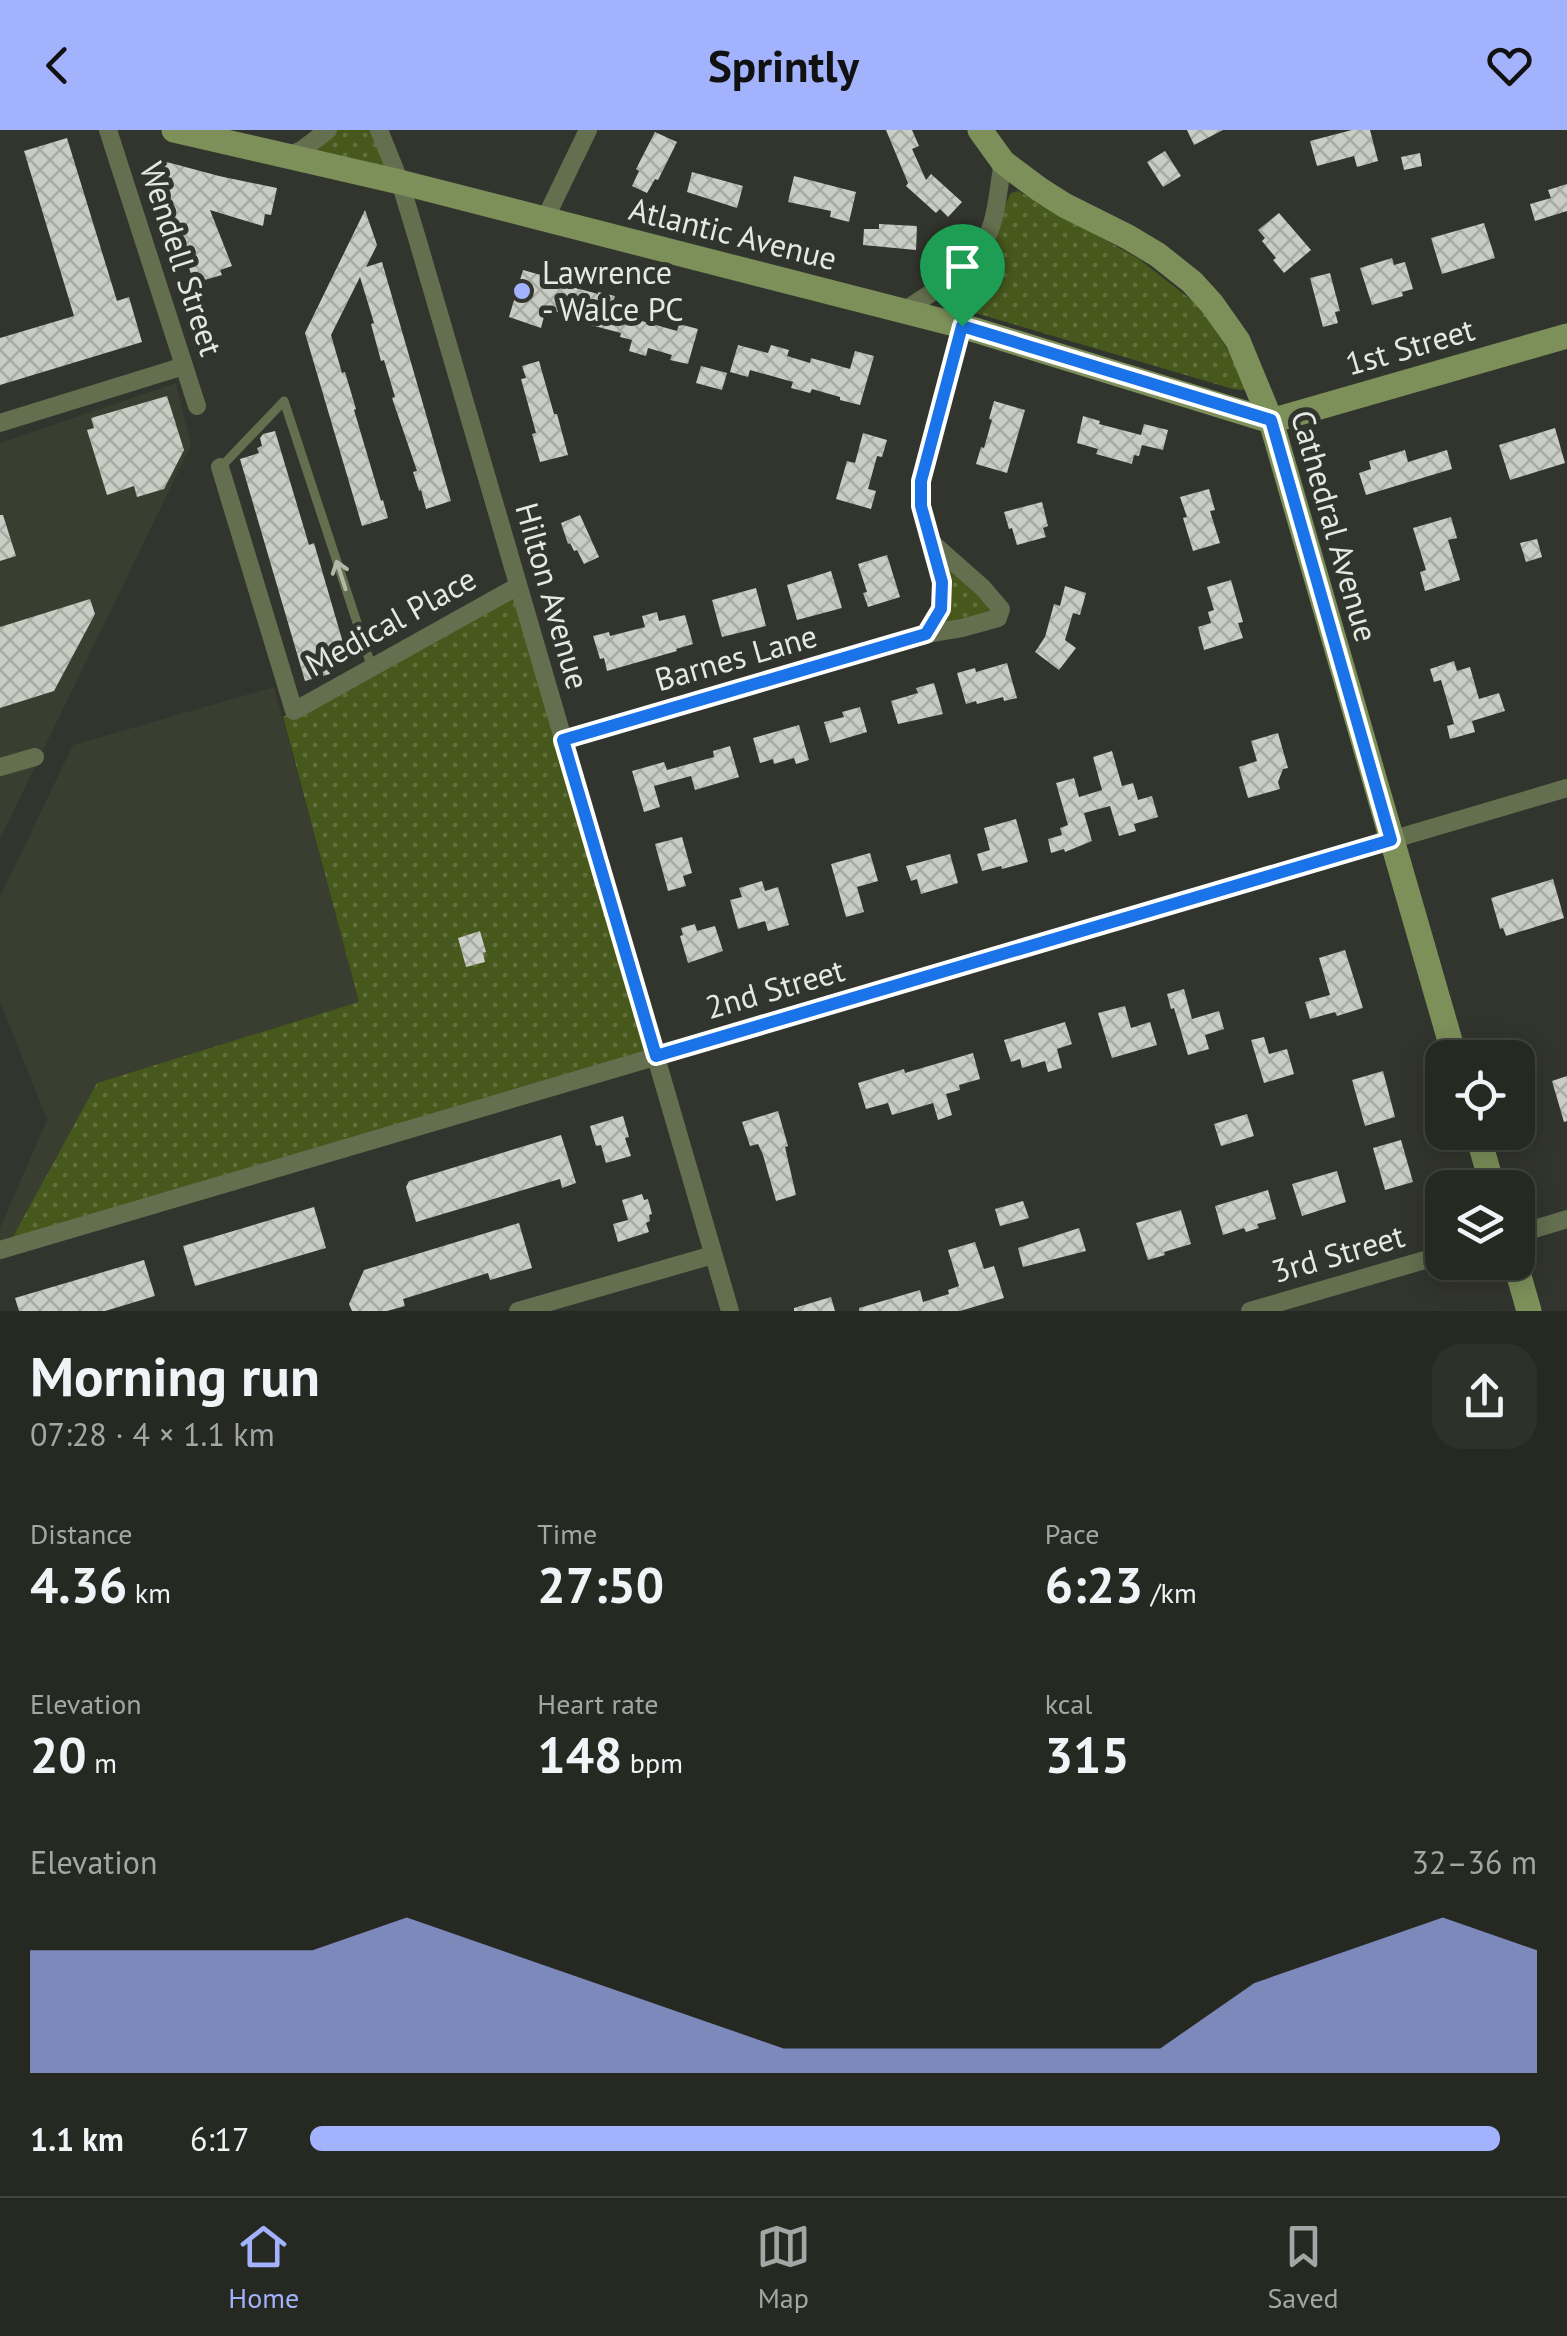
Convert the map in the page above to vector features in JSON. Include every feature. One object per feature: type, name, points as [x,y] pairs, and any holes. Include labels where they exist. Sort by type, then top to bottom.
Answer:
[{"type":"street","name":"Wendell Street","points":[[108,130],[197,406]]},
{"type":"street","name":"Atlantic Avenue","points":[[174,130],[400,182],[962,326],[1271,420]]},
{"type":"street","points":[[289,156],[328,130]]},
{"type":"street","name":"Hilton Avenue","points":[[379,130],[400,182],[730,1311]]},
{"type":"street","points":[[545,219],[588,130]]},
{"type":"street","name":"Cathedral Avenue","points":[[980,130],[1003,162],[1064,205],[1158,255],[1192,282],[1212,304],[1247,358],[1271,420],[1450,1040]]},
{"type":"street","points":[[903,311],[940,288],[971,260],[992,225],[1003,162]]},
{"type":"street","points":[[926,634],[941,609],[942,582],[921,506],[921,481],[962,326]]},
{"type":"street","name":"1st Street","points":[[1271,420],[1567,336]]},
{"type":"street","points":[[0,423],[184,366]]},
{"type":"street","name":"Medical Place","points":[[220,467],[294,711],[518,586]]},
{"type":"street","name":"Barnes Lane","points":[[563,740],[926,634],[998,618],[1001,609],[983,588],[931,542]]},
{"type":"street","points":[[0,767],[35,757]]},
{"type":"street","name":"2nd Street","points":[[0,1250],[1567,788]]},
{"type":"street","points":[[1535,1229],[1567,1219]]},
{"type":"street","points":[[518,1311],[713,1254]]},
{"type":"street","name":"3rd Street","points":[[1250,1311],[1425,1260]]},
{"type":"street","points":[[1520,1280],[1529,1311]]},
{"type":"lane","points":[[220,467],[284,400],[372,668]]},
{"type":"shaded area","points":[[176,383],[191,445],[0,839],[0,443]]},
{"type":"shaded area","points":[[274,687],[359,1002],[97,1083],[9,1244],[0,1246],[0,1228],[47,1120],[0,1001],[0,897],[73,745]]},
{"type":"green space","points":[[337,130],[373,130],[389,173],[306,153]]},
{"type":"green space","points":[[1018,191],[1139,259],[1199,306],[1239,367],[1244,390],[945,304],[944,297],[982,264],[1006,202],[1011,193]]},
{"type":"green space","points":[[931,542],[1001,609],[926,634],[941,609]]},
{"type":"green space","points":[[517,585],[652,1057],[9,1244],[97,1083],[359,1002],[283,717]]},
{"type":"building","points":[[886,130],[912,130],[919,146],[912,149],[926,180],[931,174],[962,202],[948,217],[940,209],[936,213],[906,186]]},
{"type":"building","points":[[1187,130],[1223,130],[1194,145]]},
{"type":"building","points":[[1352,130],[1370,130],[1378,161],[1357,167],[1354,156],[1317,166],[1310,141]]},
{"type":"building","points":[[655,132],[677,142],[647,193],[632,186]]},
{"type":"building","points":[[67,138],[117,301],[129,297],[142,342],[0,385],[0,338],[74,316],[24,151]]},
{"type":"building","points":[[1165,151],[1181,176],[1163,187],[1147,162]]},
{"type":"building","points":[[1420,153],[1422,166],[1404,170],[1401,157]]},
{"type":"building","points":[[163,161],[277,188],[271,215],[265,214],[263,226],[210,210],[232,266],[220,270],[222,275],[194,283],[161,183]]},
{"type":"building","points":[[692,172],[743,186],[737,208],[687,192]]},
{"type":"building","points":[[794,176],[856,192],[849,222],[830,217],[831,211],[788,202]]},
{"type":"building","points":[[1567,184],[1567,211],[1535,221],[1530,204],[1551,198],[1548,190]]},
{"type":"building","points":[[365,210],[377,245],[366,267],[382,262],[451,501],[426,509],[360,277],[331,335],[388,518],[362,526],[305,333]]},
{"type":"building","points":[[1279,213],[1311,250],[1284,273],[1258,230]]},
{"type":"building","points":[[1484,223],[1495,258],[1442,274],[1431,238]]},
{"type":"building","points":[[879,224],[917,226],[916,250],[863,245],[864,229],[879,229]]},
{"type":"building","points":[[1392,258],[1394,265],[1405,262],[1413,289],[1372,305],[1360,268]]},
{"type":"building","points":[[523,270],[555,279],[554,282],[615,296],[610,312],[677,331],[679,324],[698,329],[688,364],[648,348],[646,356],[629,351],[632,340],[620,337],[621,333],[546,309],[541,328],[509,317]]},
{"type":"building","points":[[1330,273],[1340,311],[1335,312],[1338,323],[1323,327],[1310,278]]},
{"type":"building","points":[[738,345],[768,353],[771,345],[789,350],[787,356],[810,363],[811,358],[850,369],[855,351],[874,356],[860,405],[812,389],[810,393],[791,388],[793,382],[750,370],[748,377],[730,372]]},
{"type":"building","points":[[539,361],[568,455],[540,462],[521,379],[526,378],[522,366]]},
{"type":"building","points":[[701,366],[727,373],[722,390],[696,383]]},
{"type":"building","points":[[167,396],[184,450],[164,489],[137,497],[134,486],[107,495],[87,430],[94,428],[91,418]]},
{"type":"building","points":[[994,401],[1025,410],[1007,473],[976,464],[992,420],[989,419]]},
{"type":"building","points":[[1083,416],[1141,435],[1144,424],[1168,430],[1163,450],[1142,445],[1132,464],[1096,454],[1098,449],[1077,443]]},
{"type":"building","points":[[1555,428],[1565,463],[1510,480],[1499,445]]},
{"type":"building","points":[[275,431],[309,545],[314,543],[348,660],[327,666],[330,674],[305,681],[240,459],[259,453],[260,438]]},
{"type":"building","points":[[863,433],[887,440],[882,457],[877,456],[868,489],[876,491],[871,509],[836,499],[847,461],[855,463]]},
{"type":"building","points":[[1405,450],[1408,462],[1447,450],[1452,469],[1366,495],[1359,473],[1371,469],[1369,461]]},
{"type":"building","points":[[1209,489],[1215,510],[1210,511],[1220,543],[1193,551],[1180,497]]},
{"type":"building","points":[[1042,502],[1048,526],[1043,528],[1046,537],[1017,545],[1004,512]]},
{"type":"building","points":[[0,515],[16,556],[0,561]]},
{"type":"building","points":[[580,515],[599,557],[584,564],[577,550],[568,544],[561,523]]},
{"type":"building","points":[[1451,517],[1457,538],[1448,540],[1460,580],[1425,591],[1420,572],[1426,570],[1413,528]]},
{"type":"building","points":[[1537,539],[1542,557],[1526,562],[1520,543]]},
{"type":"building","points":[[887,555],[900,597],[868,607],[858,564]]},
{"type":"building","points":[[831,571],[842,608],[797,620],[787,585]]},
{"type":"building","points":[[1231,580],[1243,622],[1238,623],[1243,638],[1204,650],[1198,627],[1211,623],[1208,612],[1214,610],[1207,587]]},
{"type":"building","points":[[1065,586],[1086,593],[1080,615],[1073,613],[1065,640],[1076,648],[1059,670],[1035,652],[1045,637],[1054,604],[1060,606]]},
{"type":"building","points":[[756,588],[766,626],[722,637],[712,600]]},
{"type":"building","points":[[90,599],[95,614],[54,691],[0,708],[0,627]]},
{"type":"building","points":[[657,612],[659,621],[685,615],[693,644],[607,671],[593,636],[645,627],[642,616]]},
{"type":"building","points":[[1454,661],[1457,671],[1470,667],[1479,699],[1499,693],[1505,711],[1472,721],[1475,732],[1450,739],[1447,726],[1454,724],[1441,680],[1434,682],[1430,669]]},
{"type":"building","points":[[1007,663],[1017,698],[966,704],[957,673]]},
{"type":"building","points":[[934,683],[943,714],[898,724],[891,701],[918,693],[916,688]]},
{"type":"building","points":[[860,707],[867,732],[830,743],[824,722],[844,717],[842,712]]},
{"type":"building","points":[[799,725],[809,760],[796,764],[794,758],[774,764],[773,759],[760,763],[753,738]]},
{"type":"building","points":[[1278,733],[1288,768],[1283,769],[1278,782],[1280,789],[1248,798],[1239,767],[1257,761],[1251,741]]},
{"type":"building","points":[[730,746],[739,777],[695,790],[691,776],[654,786],[660,807],[644,812],[632,771],[664,762],[667,770],[714,757],[713,751]]},
{"type":"building","points":[[1112,751],[1122,786],[1133,783],[1138,800],[1152,796],[1158,817],[1134,824],[1136,831],[1119,836],[1110,806],[1084,813],[1092,841],[1051,853],[1048,839],[1062,835],[1060,828],[1068,825],[1056,783],[1074,778],[1079,797],[1102,790],[1093,757]]},
{"type":"building","points":[[1016,819],[1028,862],[982,871],[977,854],[990,850],[984,828]]},
{"type":"building","points":[[682,837],[692,873],[683,876],[686,886],[668,891],[655,844]]},
{"type":"building","points":[[870,853],[878,881],[857,887],[864,912],[846,917],[831,864]]},
{"type":"building","points":[[950,854],[958,883],[921,894],[917,879],[911,881],[906,866]]},
{"type":"building","points":[[1553,879],[1564,918],[1506,936],[1500,929],[1491,898]]},
{"type":"building","points":[[762,881],[765,891],[778,887],[789,925],[768,931],[765,921],[738,929],[730,900],[742,897],[739,888]]},
{"type":"building","points":[[695,924],[697,931],[715,926],[723,951],[688,963],[681,928]]},
{"type":"building","points":[[480,931],[485,962],[466,967],[458,938]]},
{"type":"building","points":[[1345,950],[1363,1008],[1310,1019],[1305,1002],[1330,995],[1319,958]]},
{"type":"building","points":[[1184,989],[1192,1019],[1219,1011],[1224,1029],[1205,1035],[1209,1049],[1188,1055],[1167,994]]},
{"type":"building","points":[[1125,1006],[1131,1028],[1150,1022],[1157,1045],[1112,1058],[1098,1013]]},
{"type":"building","points":[[1065,1022],[1072,1044],[1057,1049],[1062,1068],[1048,1072],[1045,1061],[1022,1068],[1020,1059],[1011,1062],[1004,1040]]},
{"type":"building","points":[[1264,1037],[1269,1054],[1287,1049],[1294,1074],[1264,1083],[1251,1040]]},
{"type":"building","points":[[973,1053],[980,1079],[946,1094],[952,1115],[938,1120],[933,1103],[892,1115],[888,1103],[866,1109],[858,1083]]},
{"type":"building","points":[[1383,1071],[1395,1117],[1365,1126],[1352,1080]]},
{"type":"building","points":[[1567,1076],[1567,1121],[1564,1122],[1552,1081]]},
{"type":"building","points":[[778,1111],[796,1195],[776,1201],[763,1155],[758,1144],[750,1146],[742,1122]]},
{"type":"building","points":[[1247,1114],[1254,1136],[1221,1146],[1214,1124]]},
{"type":"building","points":[[623,1116],[631,1156],[606,1163],[590,1126]]},
{"type":"building","points":[[561,1135],[576,1183],[562,1188],[560,1179],[416,1222],[406,1187],[409,1181]]},
{"type":"building","points":[[1401,1140],[1413,1182],[1385,1190],[1373,1148]]},
{"type":"building","points":[[1337,1171],[1346,1202],[1302,1216],[1292,1184]]},
{"type":"building","points":[[1268,1190],[1276,1219],[1246,1232],[1244,1228],[1223,1235],[1215,1206]]},
{"type":"building","points":[[642,1194],[644,1200],[648,1199],[652,1214],[646,1223],[649,1232],[618,1242],[613,1224],[628,1220],[622,1200]]},
{"type":"building","points":[[1023,1201],[1029,1218],[1000,1226],[995,1209]]},
{"type":"building","points":[[314,1207],[326,1248],[195,1286],[183,1246]]},
{"type":"building","points":[[1181,1210],[1191,1244],[1148,1260],[1136,1223]]},
{"type":"building","points":[[519,1223],[532,1268],[490,1280],[488,1273],[403,1299],[405,1306],[387,1311],[352,1311],[349,1304],[364,1270]]},
{"type":"building","points":[[1079,1228],[1086,1251],[1023,1267],[1018,1248]]},
{"type":"building","points":[[975,1242],[984,1269],[994,1266],[1004,1298],[960,1311],[859,1311],[920,1290],[923,1302],[949,1294],[948,1290],[959,1286],[948,1250]]},
{"type":"building","points":[[144,1260],[155,1296],[105,1311],[19,1311],[15,1298]]},
{"type":"building","points":[[831,1297],[835,1311],[794,1311],[794,1308]]},
{"type":"place","name":"Lawrence - Walce PC","points":[[522,291]]},
{"type":"route","points":[[962,326],[1271,420],[1391,840],[656,1056],[563,740],[926,634],[941,609],[942,582],[921,506],[921,481],[962,326]]}]
